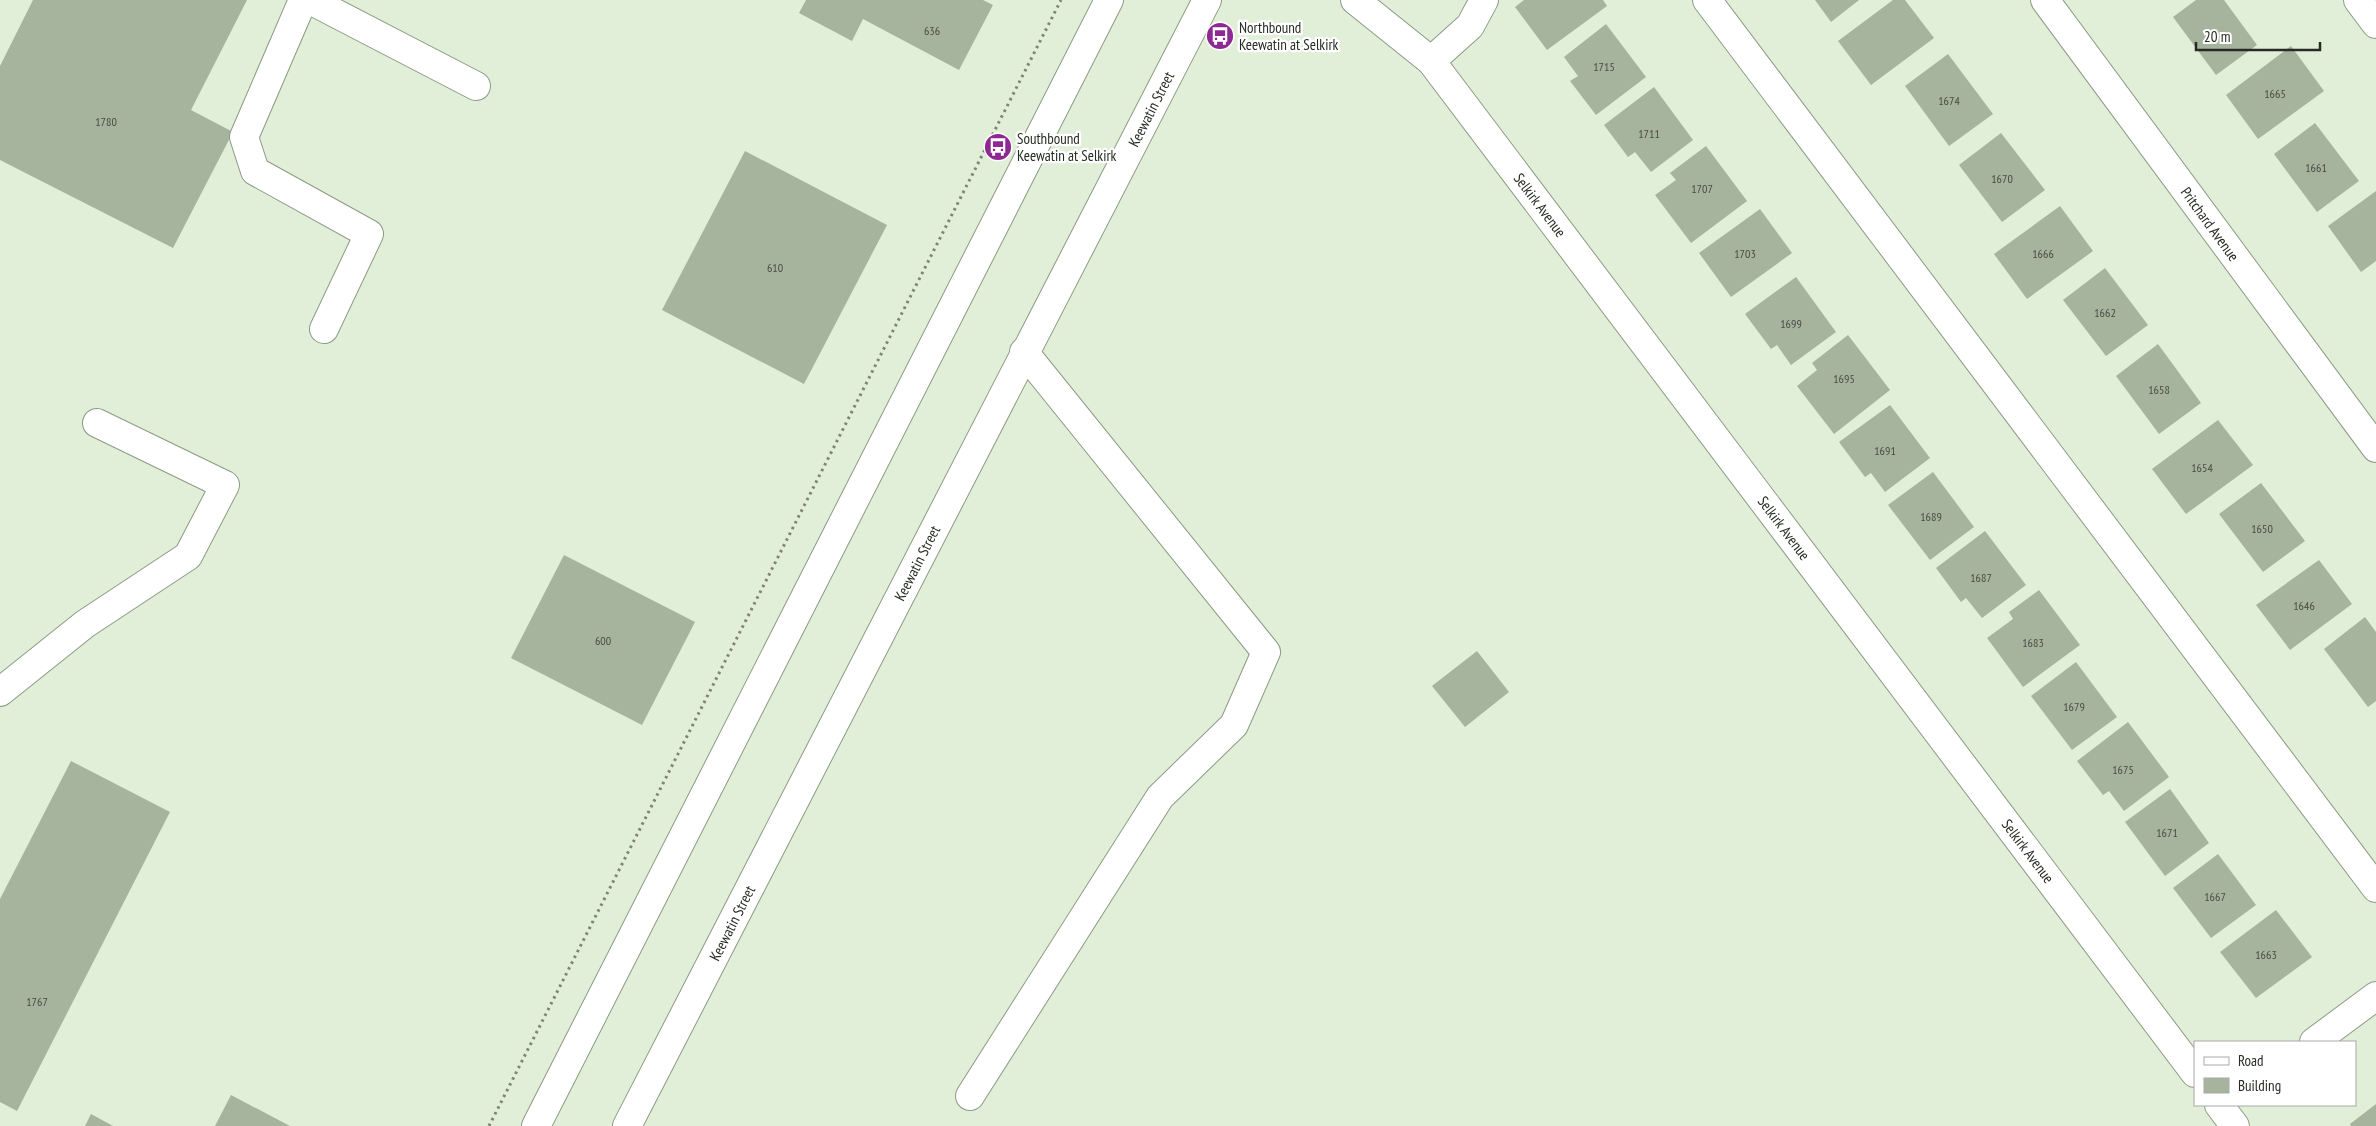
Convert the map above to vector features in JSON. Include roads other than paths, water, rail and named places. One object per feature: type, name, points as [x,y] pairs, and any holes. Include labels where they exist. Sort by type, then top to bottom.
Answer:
[{"type":"main road","points":[[302,0],[244,137],[255,171],[369,234],[324,330]]},
{"type":"main road","points":[[310,0],[476,86]]},
{"type":"main road","points":[[536,1126],[1109,0]]},
{"type":"main road","name":"Keewatin Street","points":[[628,1126],[1024,352],[1208,0]]},
{"type":"main road","name":"Selkirk Avenue","points":[[1356,0],[1431,61],[2194,1072]]},
{"type":"main road","points":[[1431,61],[1470,26],[1484,0]]},
{"type":"main road","points":[[1707,0],[2376,888]]},
{"type":"main road","name":"Pritchard Avenue","points":[[2045,0],[2376,448]]},
{"type":"main road","points":[[2358,0],[2376,24]]},
{"type":"main road","points":[[970,1096],[1160,797],[1234,725],[1266,652],[1024,352]]},
{"type":"main road","points":[[0,692],[85,624],[188,556],[224,485],[97,423]]},
{"type":"main road","points":[[2315,1041],[2376,996]]},
{"type":"place","name":"Northbound Keewatin at Selkirk","points":[[1220,36]]},
{"type":"place","name":"Southbound Keewatin at Selkirk","points":[[998,147]]}]
